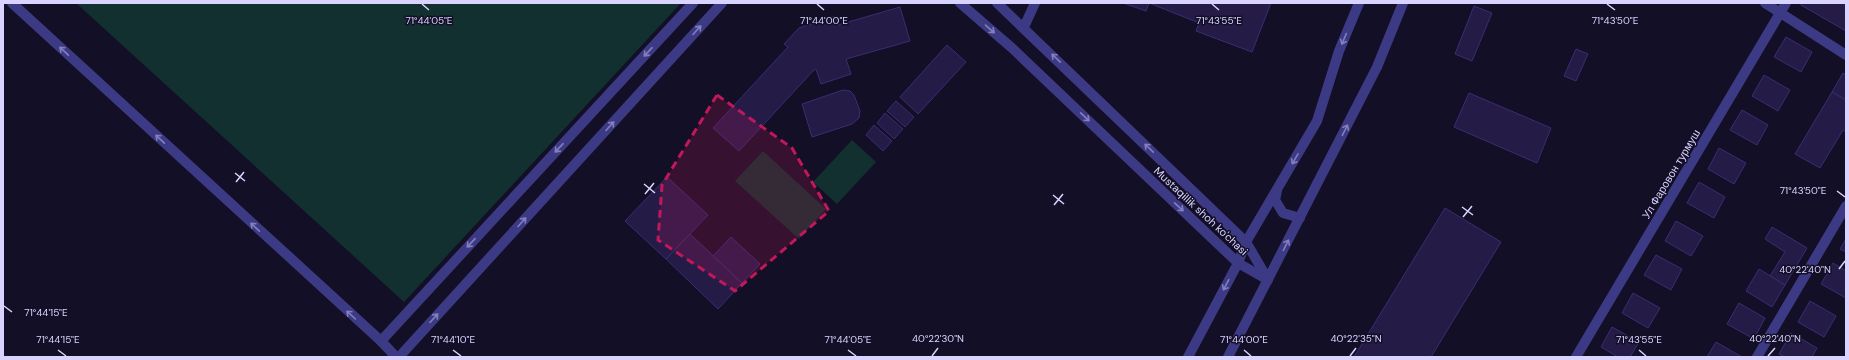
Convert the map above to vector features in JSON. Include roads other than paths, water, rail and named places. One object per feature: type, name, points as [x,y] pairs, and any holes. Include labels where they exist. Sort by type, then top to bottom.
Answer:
[{"type":"street","points":[[12,3],[397,357],[722,3]]},
{"type":"street","points":[[381,341],[693,3]]},
{"type":"street","name":"Mustaqillik shoh ko'chasi","points":[[960,3],[1012,48],[1238,262],[1268,280]]},
{"type":"street","name":"Mustaqillik shoh ko'chasi","points":[[997,3],[1024,27],[1246,242],[1268,280]]},
{"type":"street","points":[[1024,27],[1035,3]]},
{"type":"street","points":[[1188,357],[1238,262],[1246,242],[1316,122],[1339,51],[1359,3]]},
{"type":"street","points":[[1228,357],[1377,67],[1403,3]]},
{"type":"street","points":[[1765,3],[1783,7],[1846,55]]},
{"type":"street","name":"Ул Фаровон турмуш","points":[[1576,357],[1783,7]]},
{"type":"street","points":[[1277,189],[1276,200],[1283,213],[1300,218]]},
{"type":"street","points":[[1757,357],[1846,206]]}]
